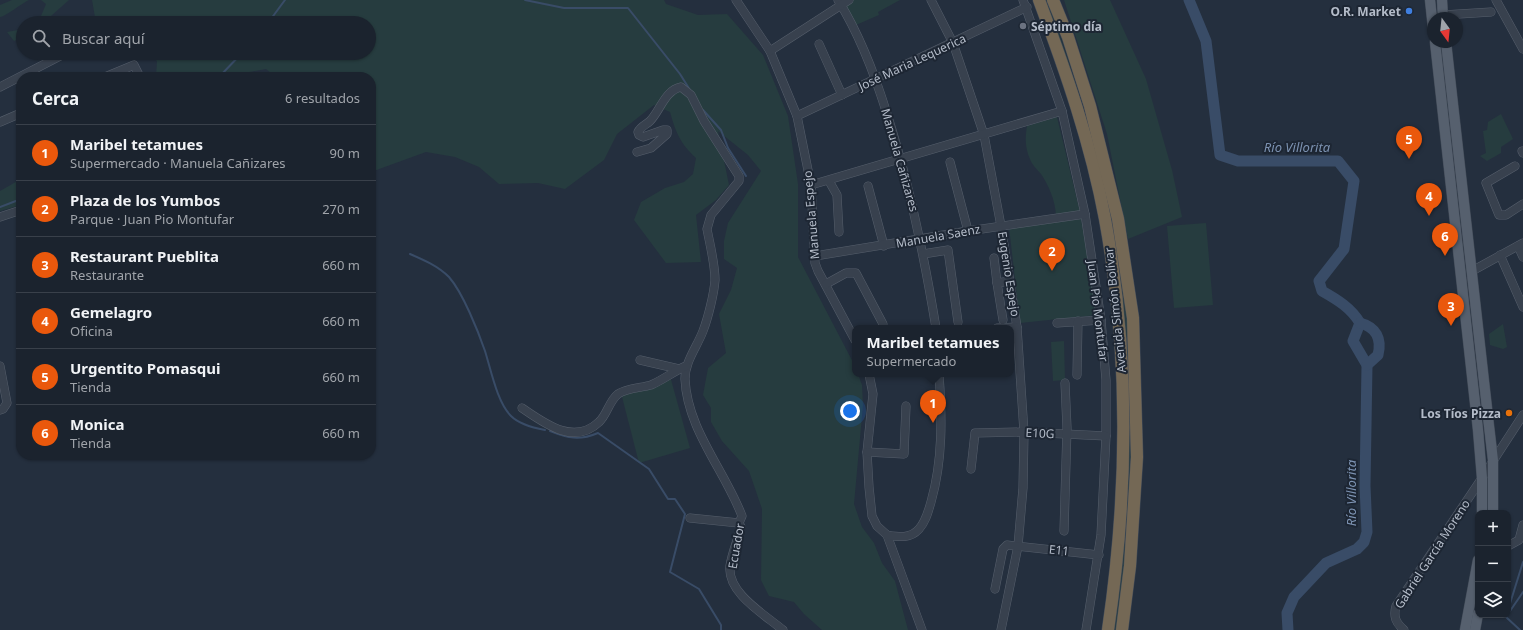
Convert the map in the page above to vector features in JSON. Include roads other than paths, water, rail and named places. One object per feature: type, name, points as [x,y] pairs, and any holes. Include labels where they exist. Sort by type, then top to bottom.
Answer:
[{"type":"highway","name":"Avenida Simón Bolívar","points":[[1039,0],[1078,108],[1105,219],[1118,312],[1124,391],[1124,455],[1117,567],[1108,630]]},
{"type":"highway","name":"Avenida Simón Bolívar","points":[[1053,0],[1068,37],[1090,106],[1118,219],[1132,318],[1137,456],[1130,566],[1122,630]]},
{"type":"main road","points":[[1430,0],[1431,12]]},
{"type":"main road","points":[[1442,0],[1443,12]]},
{"type":"main road","points":[[1436,48],[1481,462],[1482,510]]},
{"type":"main road","points":[[1447,48],[1493,459],[1493,510]]},
{"type":"main road","points":[[1440,85],[1451,84]]},
{"type":"main road","points":[[1481,462],[1493,459]]},
{"type":"main road","points":[[1464,630],[1475,575]]},
{"type":"main road","points":[[1475,630],[1477,618]]},
{"type":"street","name":"Manuela Espejo","points":[[736,0],[770,51],[797,116],[811,185],[814,256],[818,271],[852,334]]},
{"type":"street","points":[[770,51],[840,2],[849,0]]},
{"type":"street","name":"Eugenio Espejo","points":[[931,0],[953,43],[984,134],[1001,226],[1017,327],[1024,432],[1023,488],[1018,546],[1001,630]]},
{"type":"street","points":[[1496,0],[1523,49]]},
{"type":"street","name":"Manuela Cañizares","points":[[840,2],[876,79],[901,158],[921,240],[935,325]]},
{"type":"street","name":"José Maria Lequerica","points":[[797,116],[953,43],[1025,3]]},
{"type":"street","name":"Juan Pio Montufar","points":[[1025,3],[1062,111],[1085,214],[1101,320],[1106,380],[1106,436],[1099,555],[1086,630]]},
{"type":"street","points":[[1463,15],[1491,12]]},
{"type":"street","points":[[819,44],[842,95]]},
{"type":"street","points":[[29,72],[52,60]]},
{"type":"street","points":[[117,72],[134,65],[138,72]]},
{"type":"street","points":[[0,87],[16,79]]},
{"type":"street","points":[[522,408],[546,424],[563,432],[577,432],[590,429],[600,422],[619,394],[652,384],[683,367],[703,330],[715,282],[707,229],[708,220],[740,176],[704,121],[691,95],[681,87],[676,88],[671,92],[651,121],[638,132],[643,137],[663,130],[667,130],[667,134],[651,148],[637,152]]},
{"type":"street","points":[[811,185],[829,181],[901,158],[1062,111]]},
{"type":"street","points":[[0,122],[16,115]]},
{"type":"street","points":[[950,162],[968,231]]},
{"type":"street","points":[[1515,166],[1488,181],[1487,185],[1499,215],[1506,215],[1523,204]]},
{"type":"street","points":[[829,181],[837,195],[839,232]]},
{"type":"street","points":[[868,186],[884,246]]},
{"type":"street","points":[[0,217],[16,212]]},
{"type":"street","name":"Manuela Saenz","points":[[814,256],[1085,214]]},
{"type":"street","points":[[1472,271],[1520,245],[1523,257]]},
{"type":"street","points":[[923,254],[948,250],[958,322]]},
{"type":"street","points":[[1500,256],[1523,307]]},
{"type":"street","points":[[994,258],[1003,320]]},
{"type":"street","points":[[826,284],[846,273],[856,273],[883,324]]},
{"type":"street","points":[[998,282],[1010,280]]},
{"type":"street","points":[[1057,323],[1101,320]]},
{"type":"street","points":[[1077,376],[1078,321]]},
{"type":"street","points":[[640,360],[683,367]]},
{"type":"street","points":[[0,366],[7,403],[3,409],[0,410]]},
{"type":"street","name":"Ecuador","points":[[683,367],[687,396],[696,422],[718,470],[734,496],[742,516],[739,523],[741,527],[730,566],[732,581],[739,593],[783,630]]},
{"type":"street","points":[[870,377],[873,394],[867,452],[872,516],[877,526],[887,535],[922,630]]},
{"type":"street","points":[[887,535],[901,537],[909,536],[918,530],[926,518],[938,473],[942,430],[939,377]]},
{"type":"street","points":[[1064,531],[1067,434],[1066,383]]},
{"type":"street","points":[[867,452],[904,454],[906,406]]},
{"type":"street","name":"Gabriel García Moreno","points":[[1404,630],[1397,624],[1394,616],[1396,606],[1523,415]]},
{"type":"street","name":"E10G","points":[[971,468],[975,433],[1024,432],[1106,436]]},
{"type":"street","points":[[690,518],[739,523]]},
{"type":"street","points":[[1511,544],[1519,540],[1523,525]]},
{"type":"street","points":[[995,589],[1003,549],[1007,545],[1018,546]]},
{"type":"street","name":"E11","points":[[1018,546],[1099,555]]},
{"type":"waterway","points":[[273,16],[285,0]]},
{"type":"waterway","points":[[525,0],[564,8],[628,8],[680,74],[690,90]]},
{"type":"waterway","name":"Río Villorita","points":[[1189,0],[1206,41],[1220,155],[1238,161],[1338,161],[1354,181],[1344,249],[1319,281],[1322,291],[1344,305],[1353,313],[1360,323],[1353,341],[1367,365],[1365,486],[1367,532],[1364,542],[1357,549],[1326,563],[1294,597],[1287,613],[1288,630]]},
{"type":"waterway","points":[[224,72],[235,60]]},
{"type":"waterway","points":[[703,110],[721,130],[728,148],[746,176]]},
{"type":"waterway","points":[[0,207],[16,201]]},
{"type":"waterway","points":[[410,254],[431,264],[445,273],[460,292],[470,312],[485,351],[498,394],[506,410],[518,421],[532,427],[545,430]]},
{"type":"waterway","name":"Río Villorita","points":[[1360,323],[1370,327],[1374,331],[1379,344],[1378,355],[1367,365]]},
{"type":"waterway","points":[[550,431],[574,438],[585,437],[598,433],[649,469],[668,499],[675,499],[685,514],[670,572],[699,589],[721,625],[721,630]]},
{"type":"waterway","points":[[1511,600],[1523,562]]},
{"type":"waterway","points":[[1511,610],[1523,592]]},
{"type":"waterway","points":[[1507,618],[1520,630]]},
{"type":"place","name":"O.R. Market","points":[[1409,11]]},
{"type":"place","name":"Séptimo día","points":[[1023,26]]},
{"type":"place","name":"Urgentito Pomasqui","points":[[1409,159]]},
{"type":"place","name":"Gemelagro","points":[[1429,216]]},
{"type":"place","name":"Monica","points":[[1445,256]]},
{"type":"place","name":"Plaza de los Yumbos","points":[[1052,271]]},
{"type":"place","name":"Restaurant Pueblita","points":[[1451,326]]},
{"type":"place","name":"Los Tíos Pizza","points":[[1509,413]]},
{"type":"place","name":"Maribel tetamues","points":[[933,423]]}]
